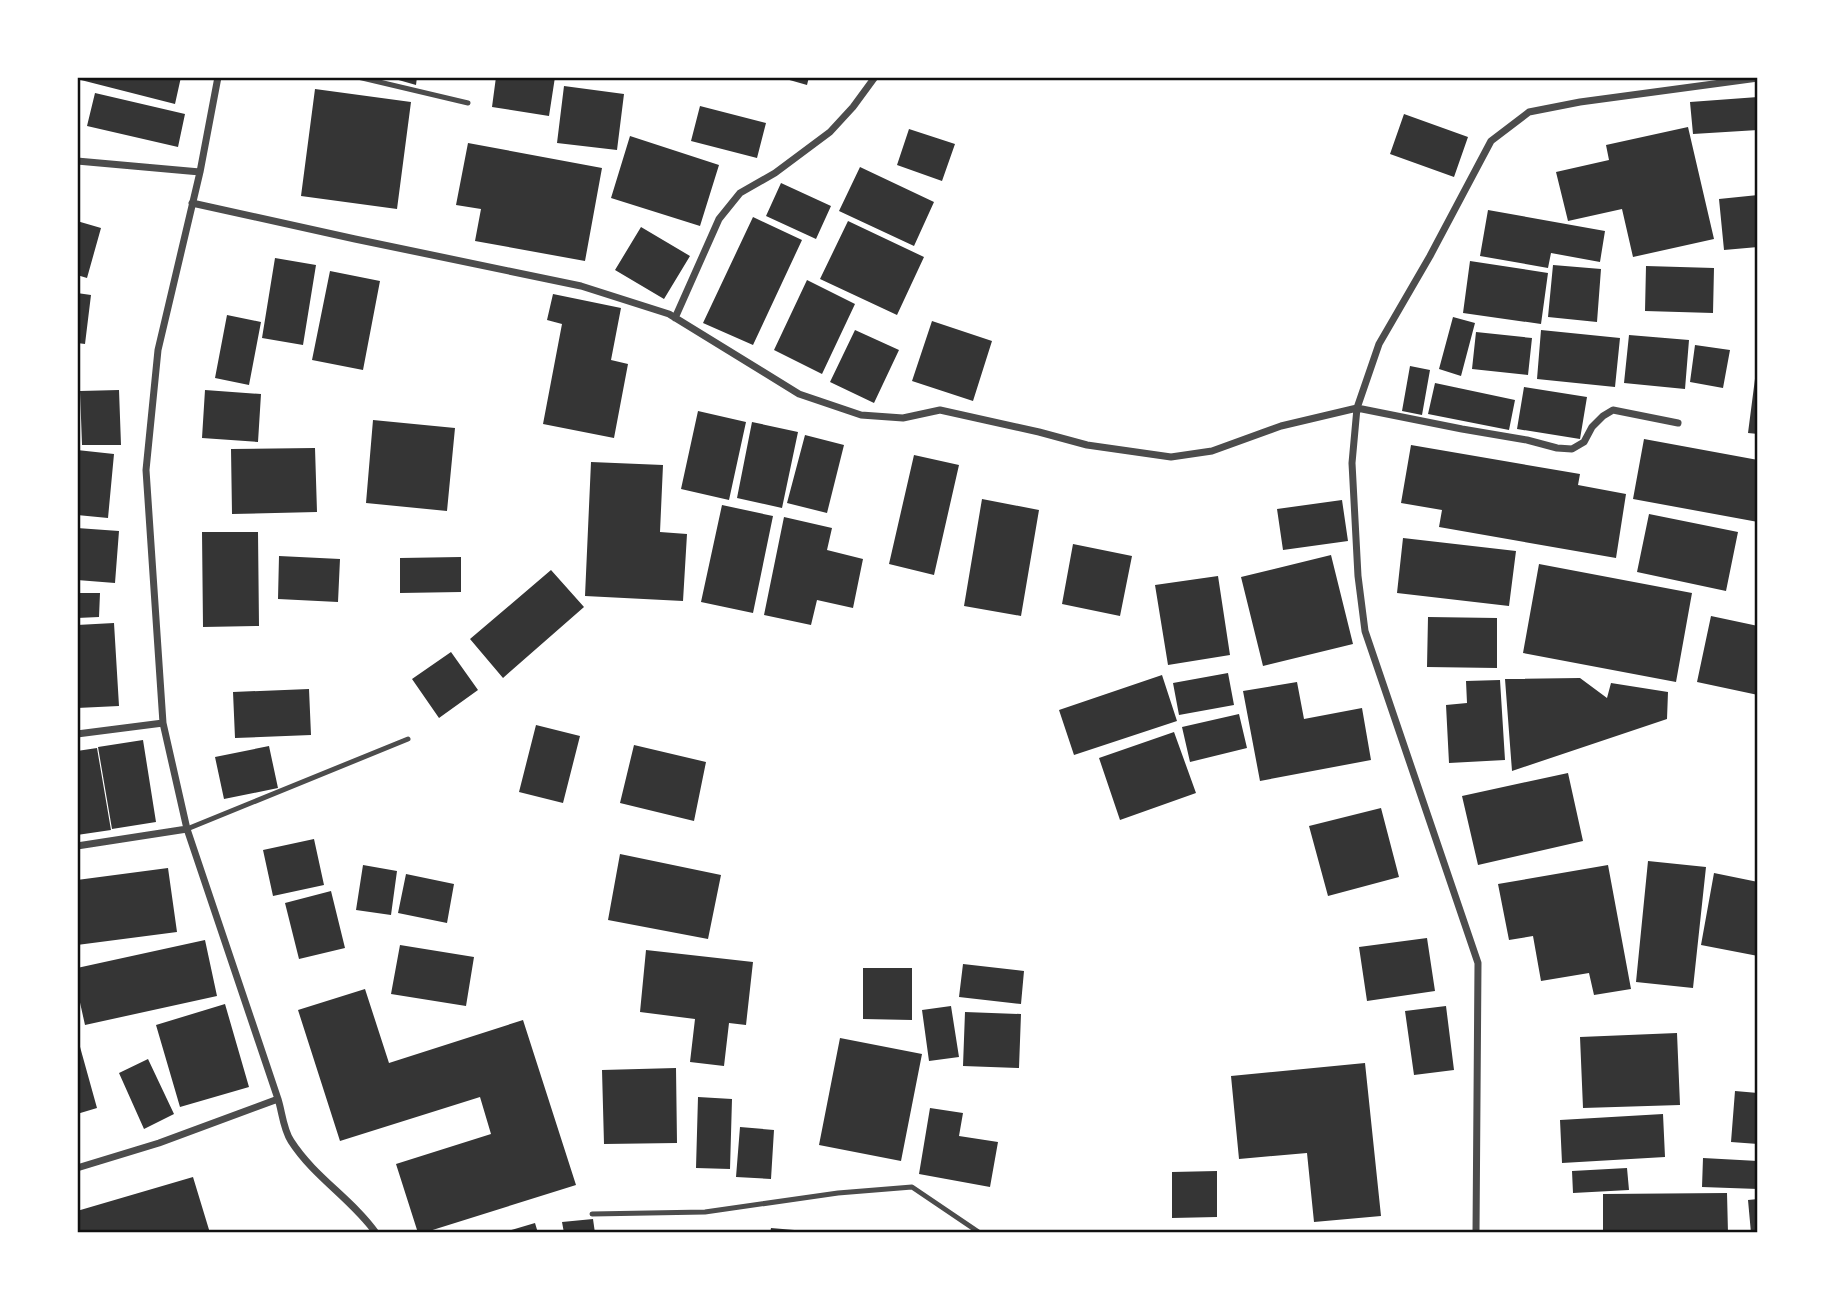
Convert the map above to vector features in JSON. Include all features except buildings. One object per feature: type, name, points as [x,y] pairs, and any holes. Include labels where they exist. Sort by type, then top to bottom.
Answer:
[{"type":"street","points":[[218,77],[200,172],[158,350],[146,470],[163,723],[187,829],[278,1098],[289,1139],[320,1178],[365,1216],[376,1233]]},
{"type":"street","points":[[675,318],[719,219],[740,193],[775,173],[830,132],[875,77]]},
{"type":"street","points":[[1476,1233],[1478,962],[1365,631],[1358,576],[1352,463],[1357,408],[1379,344],[1430,256],[1491,141],[1529,112],[1580,102],[1758,78]]},
{"type":"street","points":[[77,161],[200,172]]},
{"type":"street","points":[[192,203],[581,286],[668,314],[799,394],[861,415],[902,418],[940,410],[1087,445],[1171,457],[1212,451],[1281,426],[1357,408],[1572,449],[1584,442],[1592,428],[1613,410],[1678,423]]},
{"type":"street","points":[[77,734],[163,723]]},
{"type":"street","points":[[77,846],[187,829]]},
{"type":"street","points":[[77,1168],[159,1143],[278,1098]]},
{"type":"lane","points":[[358,77],[468,103]]},
{"type":"lane","points":[[187,829],[408,739]]},
{"type":"lane","points":[[592,1214],[705,1212],[838,1193],[912,1187],[980,1233]]}]
